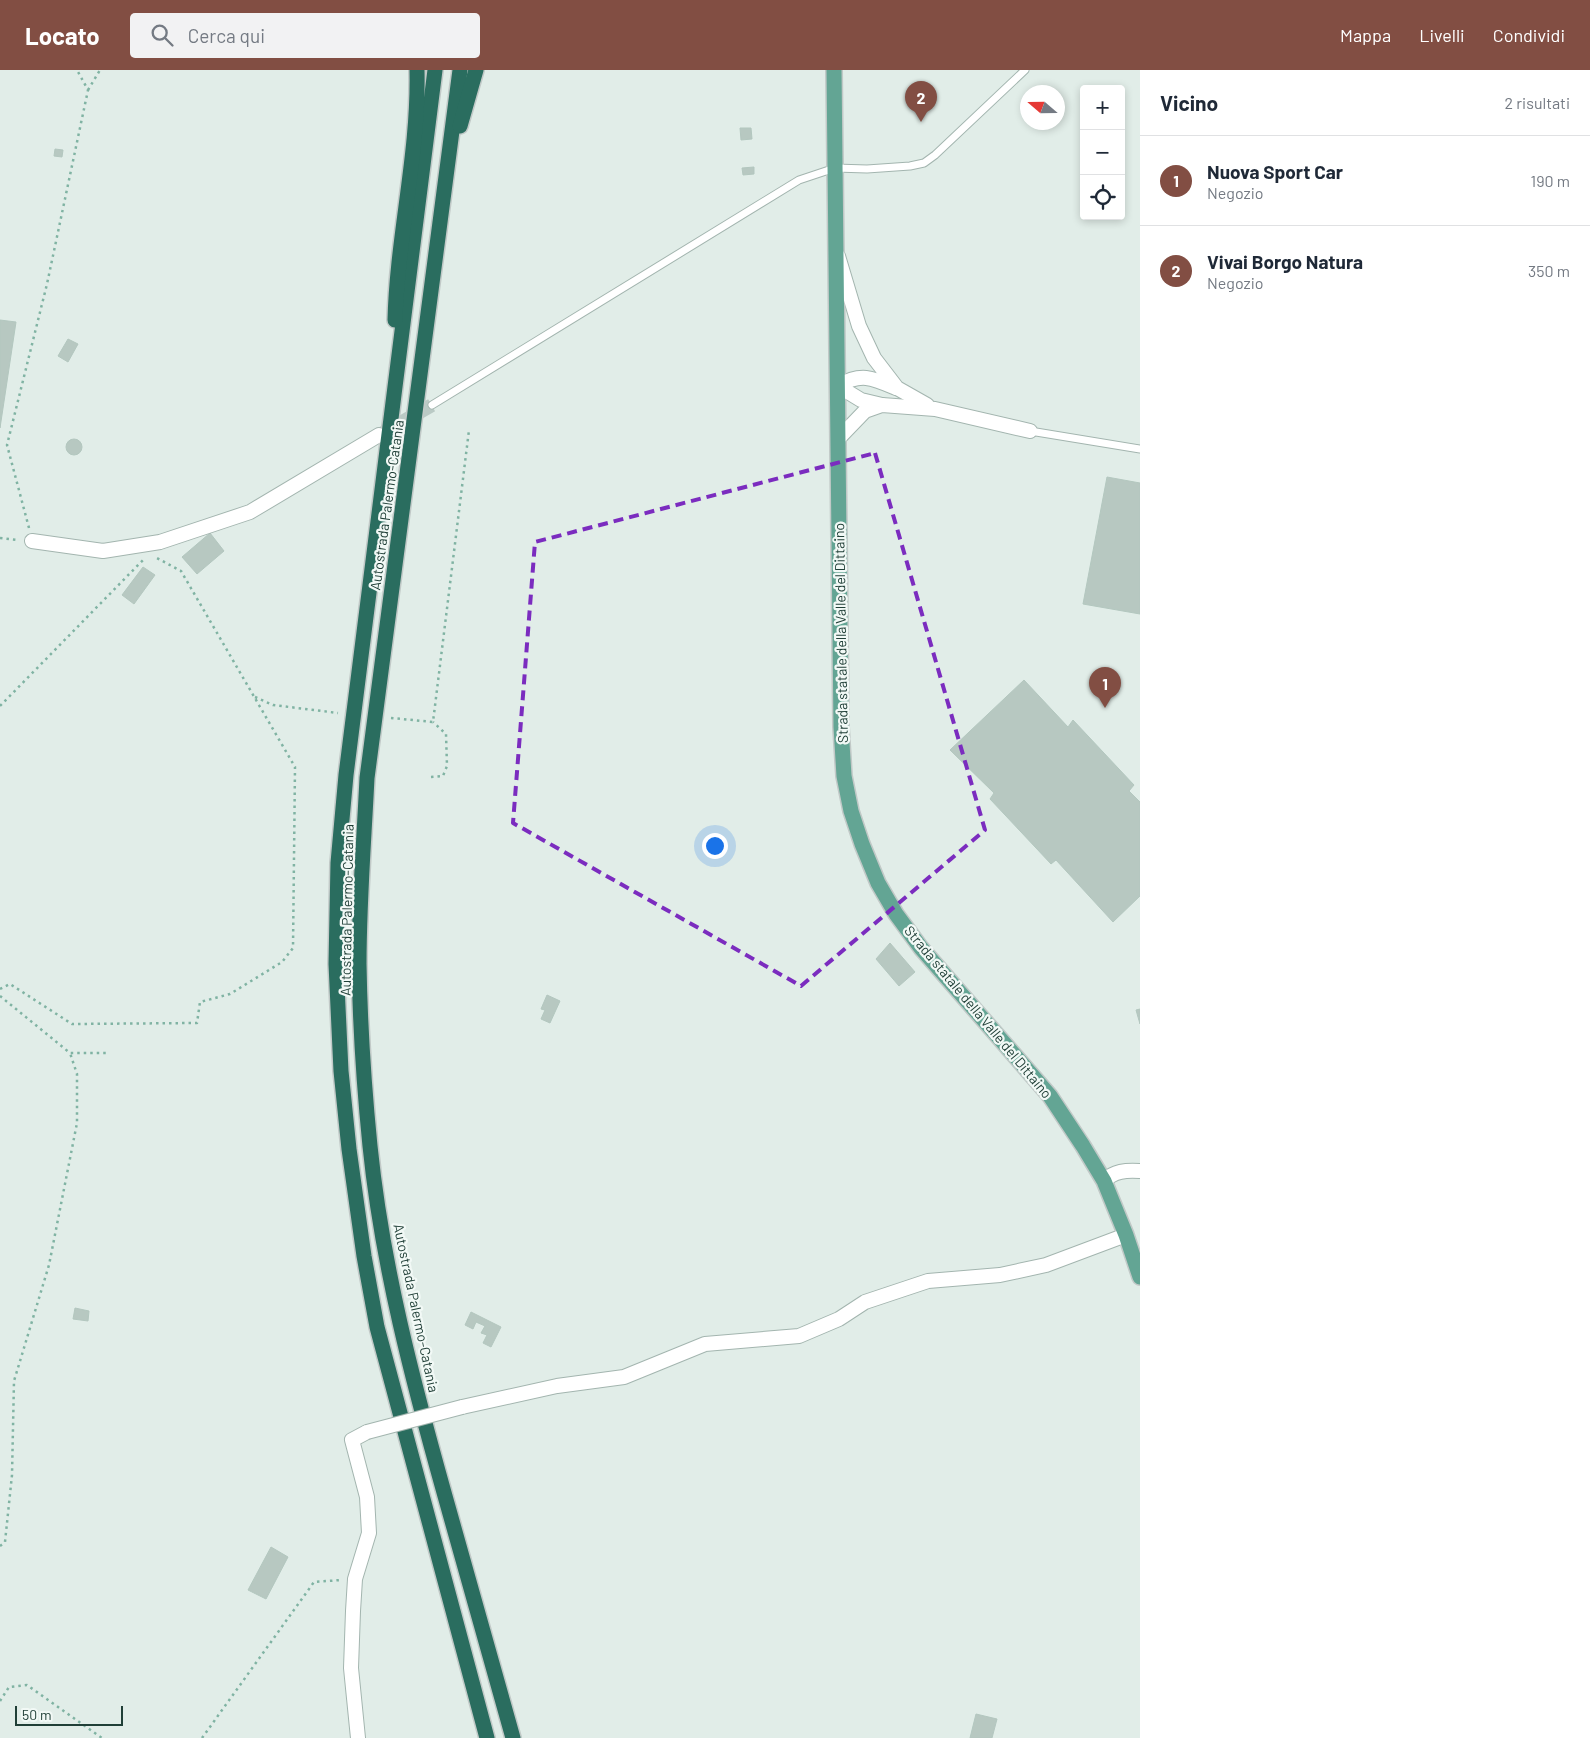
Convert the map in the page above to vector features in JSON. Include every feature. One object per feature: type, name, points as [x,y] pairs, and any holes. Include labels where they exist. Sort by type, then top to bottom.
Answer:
[{"type":"highway","points":[[394,401],[396,292],[415,136],[418,101],[417,70]]},
{"type":"highway","name":"Autostrada Palermo-Catania","points":[[436,70],[346,775],[338,863],[336,964],[341,1071],[350,1159],[364,1256],[377,1327],[487,1738]]},
{"type":"highway","name":"Autostrada Palermo-Catania","points":[[460,70],[367,778],[359,964],[363,1066],[370,1148],[385,1249],[400,1323],[428,1434],[513,1738]]},
{"type":"highway","points":[[448,171],[476,70]]},
{"type":"main road","points":[[834,70],[837,251]]},
{"type":"main road","name":"Strada statale della Valle del Dittaino","points":[[837,251],[841,727],[844,776],[851,811],[878,883],[896,914],[921,948],[1050,1096],[1084,1146],[1104,1182],[1126,1234],[1140,1277]]},
{"type":"street","points":[[837,251],[859,326],[874,358],[897,388]]},
{"type":"street","points":[[935,409],[897,388],[866,377],[849,379],[838,386],[861,400],[882,405],[935,409],[1030,430]]},
{"type":"street","points":[[838,439],[865,412],[882,405]]},
{"type":"street","points":[[32,541],[103,551],[160,542],[250,512],[378,435]]},
{"type":"street","points":[[1104,1182],[1110,1174],[1128,1170],[1140,1170]]},
{"type":"street","points":[[358,1738],[351,1668],[355,1579],[368,1533],[367,1497],[352,1440],[367,1432],[462,1407],[557,1386],[624,1377],[705,1344],[799,1336],[839,1319],[866,1302],[928,1281],[1000,1275],[1046,1265],[1126,1234]]},
{"type":"lane","points":[[432,405],[799,180],[835,168],[867,169],[910,166],[924,163],[935,155],[1025,70]]},
{"type":"lane","points":[[1030,430],[1140,449]]},
{"type":"path","points":[[77,70],[88,90]]},
{"type":"path","points":[[0,538],[32,541],[7,445],[48,284],[88,90],[100,70]]},
{"type":"path","points":[[432,722],[468,430]]},
{"type":"path","points":[[0,706],[149,554],[181,571],[295,767],[293,948],[282,962],[230,994],[200,1002],[197,1023],[72,1024],[10,984],[0,989]]},
{"type":"path","points":[[254,696],[272,705],[338,713]]},
{"type":"path","points":[[392,718],[432,722],[446,734],[447,766],[443,776],[431,777]]},
{"type":"path","points":[[0,996],[70,1053],[77,1074],[77,1124],[49,1265],[14,1380],[12,1475],[5,1542],[0,1546]]},
{"type":"path","points":[[70,1053],[109,1053]]},
{"type":"path","points":[[202,1738],[314,1582],[355,1579]]},
{"type":"path","points":[[0,1701],[9,1687],[27,1685],[102,1738]]},
{"type":"highlighted area","points":[[875,453],[985,830],[801,986],[513,823],[535,542]]},
{"type":"building","points":[[740,128],[751,128],[752,139],[741,140]]},
{"type":"building","points":[[55,149],[63,150],[62,157],[54,156]]},
{"type":"building","points":[[754,167],[754,174],[743,175],[742,168]]},
{"type":"building","points":[[0,320],[16,322],[0,428]]},
{"type":"building","points":[[68,339],[78,344],[68,362],[58,356]]},
{"type":"building","points":[[71,439],[77,439],[82,444],[80,453],[71,455],[66,450],[66,444]]},
{"type":"building","points":[[1107,477],[1140,483],[1140,614],[1083,604]]},
{"type":"building","points":[[210,533],[224,551],[197,574],[182,557]]},
{"type":"building","points":[[143,567],[155,575],[134,604],[122,595]]},
{"type":"building","points":[[1024,680],[1068,727],[1073,720],[1134,785],[1129,791],[1140,802],[1140,896],[1113,922],[1056,860],[1051,864],[990,799],[994,793],[950,750]]},
{"type":"building","points":[[890,943],[915,972],[899,986],[876,959]]},
{"type":"building","points":[[547,995],[560,1001],[550,1023],[541,1019],[545,1010],[541,1009]]},
{"type":"building","points":[[1140,1009],[1140,1024],[1136,1010]]},
{"type":"building","points":[[75,1308],[89,1311],[88,1321],[73,1319]]},
{"type":"building","points":[[471,1312],[501,1327],[491,1347],[483,1343],[487,1335],[481,1333],[485,1326],[476,1322],[473,1329],[465,1325]]},
{"type":"building","points":[[271,1547],[288,1557],[266,1599],[248,1590]]},
{"type":"building","points":[[976,1714],[997,1719],[992,1738],[970,1738]]},
{"type":"tunnel","points":[[383,433],[432,405]]},
{"type":"place","name":"Vivai Borgo Natura","points":[[921,122]]},
{"type":"place","name":"Nuova Sport Car","points":[[1105,708]]}]
